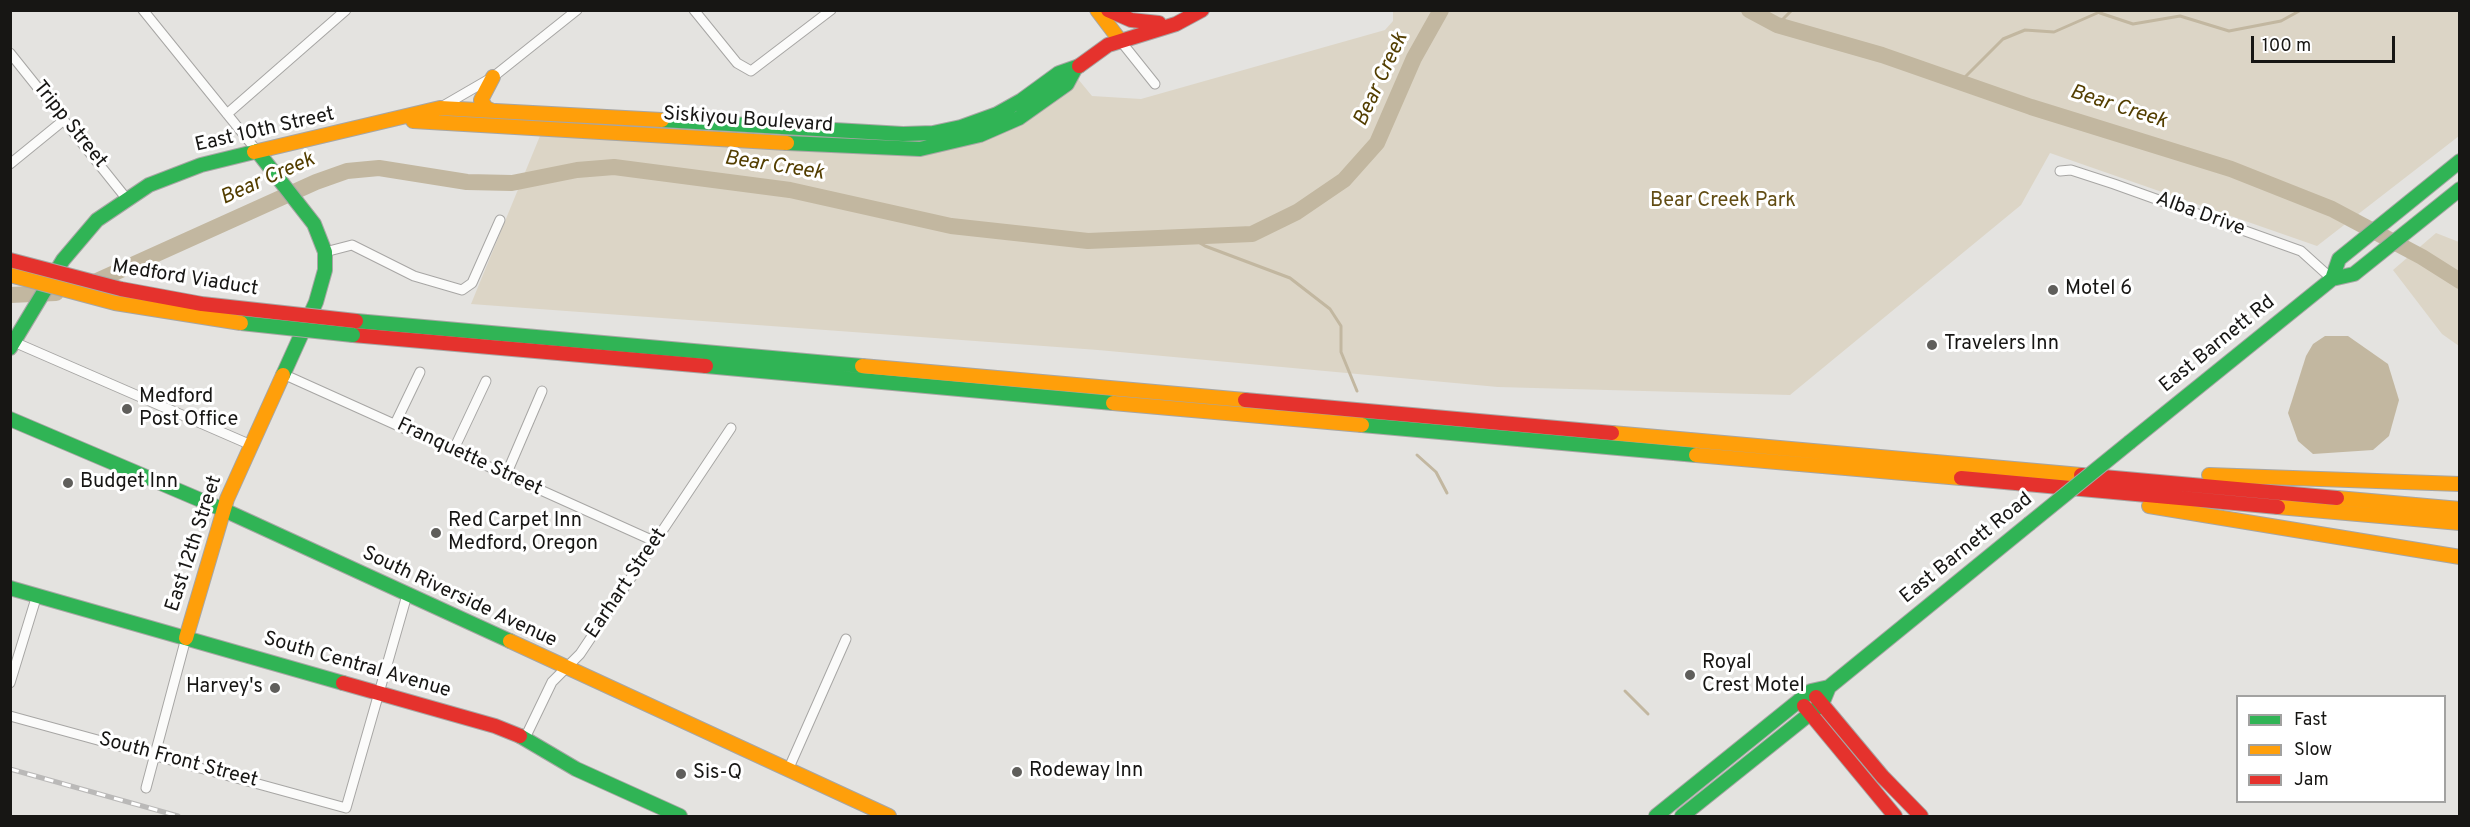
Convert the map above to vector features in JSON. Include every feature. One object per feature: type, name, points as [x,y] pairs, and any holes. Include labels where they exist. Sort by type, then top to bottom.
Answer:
[{"type":"main road","points":[[1097,10],[1119,39]]},
{"type":"main road","points":[[1108,10],[1137,22],[1176,24]]},
{"type":"main road","name":"Siskiyou Boulevard","points":[[440,108],[918,134],[962,127],[987,118],[1022,100],[1059,73],[1075,69],[1119,39],[1176,24],[1202,10]]},
{"type":"main road","name":"Siskiyou Boulevard","points":[[393,121],[439,121],[885,149],[920,149],[969,139],[1020,118],[1067,84],[1075,69]]},
{"type":"main road","points":[[493,77],[480,100],[486,108],[493,111]]},
{"type":"main road","name":"East 10th Street","points":[[15,340],[74,245],[97,220],[126,198],[179,172],[257,151],[393,121],[440,108]]},
{"type":"main road","points":[[257,151],[307,213],[323,246]]},
{"type":"main road","name":"East Barnett Rd","points":[[2332,279],[2338,259],[2460,161]]},
{"type":"main road","name":"East Barnett Rd","points":[[2130,442],[2332,279],[2354,274],[2460,189]]},
{"type":"main road","name":"East 12th Street","points":[[186,638],[224,510],[321,290],[325,270],[323,246]]},
{"type":"main road","name":"Medford Viaduct","points":[[10,260],[121,290],[354,328]]},
{"type":"main road","name":"Medford Viaduct","points":[[10,274],[106,300],[189,316],[354,328]]},
{"type":"main road","points":[[354,328],[2059,472],[2460,509]]},
{"type":"main road","points":[[354,328],[2460,523]]},
{"type":"main road","name":"South Riverside Avenue","points":[[10,419],[224,510],[563,668],[889,816]]},
{"type":"main road","name":"East Barnett Road","points":[[1656,816],[1810,691],[1829,687],[2130,442]]},
{"type":"main road","points":[[2059,472],[2166,473],[2460,484]]},
{"type":"main road","points":[[2041,486],[2460,557]]},
{"type":"main road","name":"South Central Avenue","points":[[10,588],[485,723],[525,738],[576,769],[680,816]]},
{"type":"main road","name":"East Barnett Road","points":[[1822,704],[1829,687]]},
{"type":"main road","points":[[1810,691],[1882,776],[1921,816]]},
{"type":"main road","points":[[1799,700],[1895,816]]},
{"type":"main road","points":[[1682,816],[1822,704]]},
{"type":"street","points":[[143,10],[257,151]]},
{"type":"street","points":[[227,114],[346,10]]},
{"type":"street","name":"East 10th Street","points":[[440,108],[493,77],[577,10]]},
{"type":"street","points":[[694,10],[741,67],[751,71],[757,69],[831,10]]},
{"type":"street","points":[[1119,39],[1155,84]]},
{"type":"street","name":"Tripp Street","points":[[10,53],[126,198]]},
{"type":"street","points":[[10,164],[64,120]]},
{"type":"street","name":"Alba Drive","points":[[2060,171],[2071,170],[2114,184],[2301,251],[2332,279]]},
{"type":"street","points":[[323,246],[352,245],[414,276],[456,290],[468,287],[500,220]]},
{"type":"street","points":[[15,340],[251,445]]},
{"type":"street","points":[[395,424],[420,372]]},
{"type":"street","name":"Franquette Street","points":[[284,374],[656,542]]},
{"type":"street","points":[[453,451],[486,381]]},
{"type":"street","points":[[506,476],[542,391]]},
{"type":"street","name":"Earhart Street","points":[[525,738],[552,682],[563,668],[580,654],[731,428]]},
{"type":"street","points":[[10,683],[37,595]]},
{"type":"street","points":[[378,692],[407,595]]},
{"type":"street","name":"East 12th Street","points":[[146,788],[186,638]]},
{"type":"street","points":[[788,770],[846,639]]},
{"type":"street","name":"South Front Street","points":[[10,716],[346,808],[378,692]]},
{"type":"green space","name":"Bear Creek Park","points":[[1393,11],[2459,11],[2459,136],[2317,246],[2050,153],[2021,205],[1790,395],[1498,387],[1098,350],[471,304],[542,131],[919,153],[1051,101],[1078,79],[1092,96],[1141,99],[1385,30],[1393,21]]},
{"type":"green space","points":[[2436,233],[2459,242],[2459,346],[2442,334],[2393,270]]},
{"type":"shaded area","points":[[2325,336],[2348,336],[2388,364],[2399,400],[2389,436],[2373,450],[2313,454],[2298,441],[2288,413],[2306,356],[2313,344]]},
{"type":"waterway","name":"Bear Creek","points":[[90,284],[316,182],[347,171],[379,168],[467,182],[512,183],[577,170],[614,167],[790,190],[951,226],[1088,241],[1252,234],[1297,212],[1344,180],[1377,143],[1414,58],[1441,10]]},
{"type":"waterway","name":"Bear Creek","points":[[1749,10],[1777,25],[1882,55],[2031,107],[2231,169],[2332,209],[2422,257],[2460,281]]},
{"type":"waterway","points":[[1777,25],[1792,10]]},
{"type":"waterway","points":[[1960,82],[2003,39],[2025,30],[2054,32],[2104,10]]},
{"type":"waterway","points":[[2100,13],[2133,24],[2180,16],[2229,31],[2281,21],[2301,10]]},
{"type":"waterway","points":[[1188,236],[1205,246],[1290,278],[1330,309],[1341,326],[1341,352],[1357,391]]},
{"type":"waterway","name":"Bear Creek","points":[[10,295],[56,293]]},
{"type":"waterway","points":[[1417,455],[1436,472],[1447,493]]},
{"type":"waterway","points":[[1625,691],[1648,714]]},
{"type":"railway","points":[[10,769],[178,816]]},
{"type":"traffic: fast","points":[[662,120],[903,134],[933,133],[961,127],[997,114],[1022,100],[1059,73],[1079,66]]},
{"type":"traffic: fast","points":[[787,143],[920,149],[980,135],[1019,118],[1067,84],[1075,69]]},
{"type":"traffic: fast","points":[[257,151],[314,224],[325,252],[325,270],[316,302],[283,375]]},
{"type":"traffic: fast","points":[[10,348],[63,260],[97,220],[149,185],[201,165],[254,152]]},
{"type":"traffic: fast","points":[[2332,279],[2339,259],[2460,161]]},
{"type":"traffic: fast","points":[[2130,442],[2332,279],[2354,274],[2460,189]]},
{"type":"traffic: fast","points":[[356,321],[862,366]]},
{"type":"traffic: fast","points":[[241,323],[353,335]]},
{"type":"traffic: fast","points":[[706,366],[1113,403]]},
{"type":"traffic: fast","points":[[10,419],[224,510],[510,641]]},
{"type":"traffic: fast","points":[[1362,425],[1696,455]]},
{"type":"traffic: fast","points":[[2029,524],[2130,442]]},
{"type":"traffic: fast","points":[[1682,816],[1822,704],[1829,687],[2029,524]]},
{"type":"traffic: fast","points":[[10,588],[343,683]]},
{"type":"traffic: fast","points":[[1656,816],[1811,691],[1829,687]]},
{"type":"traffic: fast","points":[[520,736],[576,769],[680,816]]},
{"type":"traffic: slow","points":[[1097,10],[1119,39]]},
{"type":"traffic: slow","points":[[493,77],[481,100],[486,108],[493,111]]},
{"type":"traffic: slow","points":[[254,152],[440,108],[662,120]]},
{"type":"traffic: slow","points":[[413,121],[787,143]]},
{"type":"traffic: slow","points":[[10,275],[115,303],[241,323]]},
{"type":"traffic: slow","points":[[862,366],[1245,400]]},
{"type":"traffic: slow","points":[[186,638],[227,499],[283,375]]},
{"type":"traffic: slow","points":[[1113,403],[1362,425]]},
{"type":"traffic: slow","points":[[1612,433],[2081,475]]},
{"type":"traffic: slow","points":[[1696,455],[1961,478]]},
{"type":"traffic: slow","points":[[2209,475],[2460,484]]},
{"type":"traffic: slow","points":[[2337,498],[2460,509]]},
{"type":"traffic: slow","points":[[2149,506],[2460,557]]},
{"type":"traffic: slow","points":[[2278,507],[2460,523]]},
{"type":"traffic: slow","points":[[510,641],[889,816]]},
{"type":"traffic: jam","points":[[1108,10],[1131,20],[1159,23]]},
{"type":"traffic: jam","points":[[1079,66],[1108,45],[1176,24],[1202,10]]},
{"type":"traffic: jam","points":[[10,260],[121,289],[202,304],[356,321]]},
{"type":"traffic: jam","points":[[353,335],[706,366]]},
{"type":"traffic: jam","points":[[1245,400],[1612,433]]},
{"type":"traffic: jam","points":[[2081,475],[2337,498]]},
{"type":"traffic: jam","points":[[1961,478],[2278,507]]},
{"type":"traffic: jam","points":[[343,683],[495,726],[520,736]]},
{"type":"traffic: jam","points":[[1816,697],[1882,776],[1921,816]]},
{"type":"traffic: jam","points":[[1804,706],[1895,816]]},
{"type":"place","name":"Motel 6","points":[[2053,290]]},
{"type":"place","name":"Travelers Inn","points":[[1932,345]]},
{"type":"place","name":"Medford Post Office","points":[[127,409]]},
{"type":"place","name":"Budget Inn","points":[[68,483]]},
{"type":"place","name":"Red Carpet Inn Medford, Oregon","points":[[436,533]]},
{"type":"place","name":"Royal Crest Motel","points":[[1690,675]]},
{"type":"place","name":"Harvey's","points":[[275,688]]},
{"type":"place","name":"Rodeway Inn","points":[[1017,772]]},
{"type":"place","name":"Sis-Q","points":[[681,774]]}]
